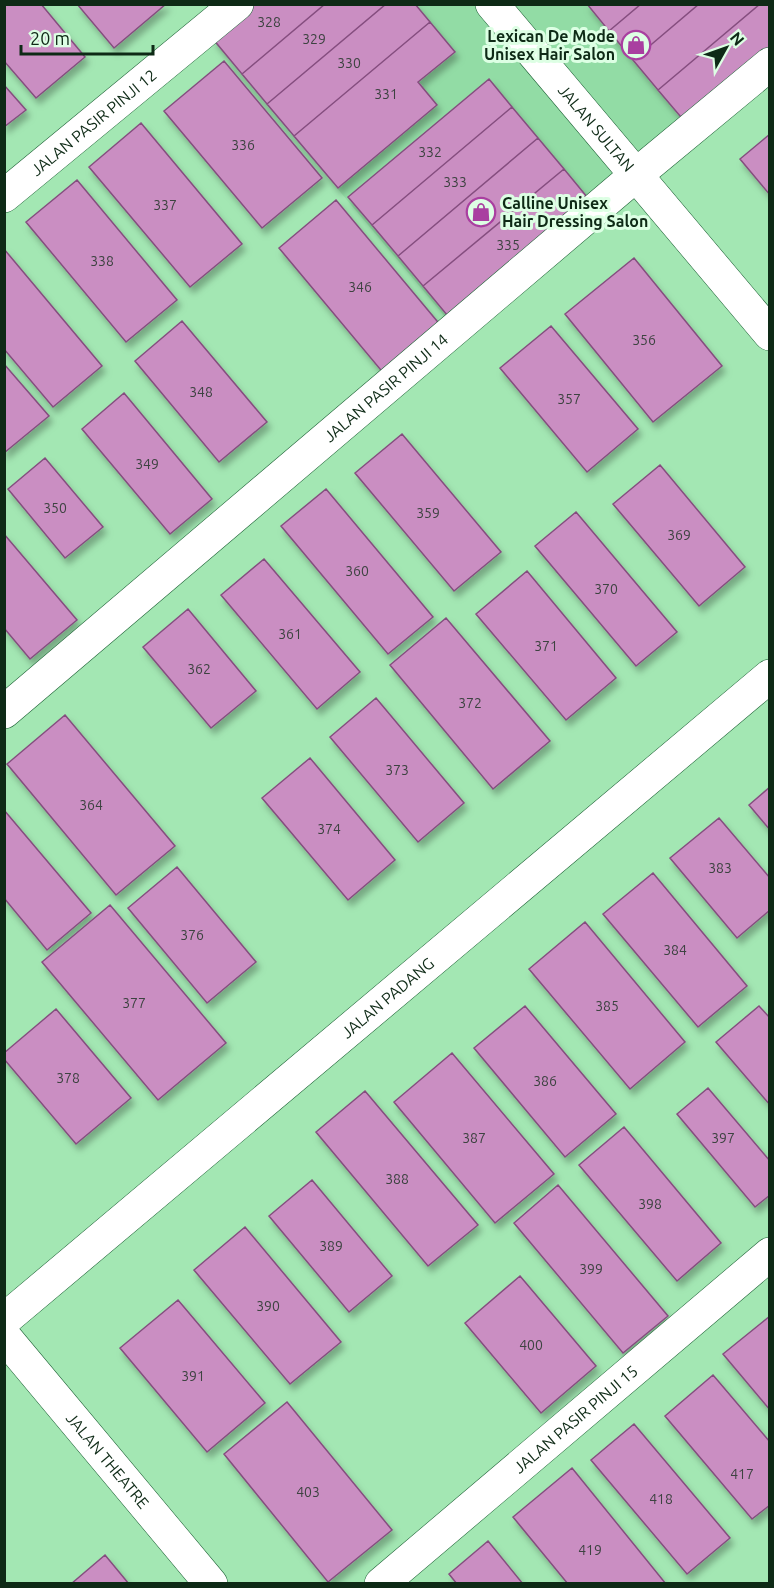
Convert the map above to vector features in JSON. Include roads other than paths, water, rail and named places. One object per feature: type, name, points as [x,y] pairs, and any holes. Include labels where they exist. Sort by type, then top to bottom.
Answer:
[{"type":"street","name":"JALAN PASIR PINJI 12","points":[[4,196],[237,4]]},
{"type":"street","name":"JALAN SULTAN","points":[[492,4],[770,334]]},
{"type":"street","name":"JALAN PASIR PINJI 14","points":[[4,712],[636,175],[770,64]]},
{"type":"street","name":"JALAN PADANG","points":[[4,1320],[770,676]]},
{"type":"street","name":"JALAN PASIR PINJI 15","points":[[381,1584],[770,1254]]},
{"type":"street","name":"JALAN THEATRE","points":[[4,1336],[211,1584]]},
{"type":"place","name":"Lexican De Mode Unisex Hair Salon","points":[[636,45]]},
{"type":"place","name":"Calline Unisex Hair Dressing Salon","points":[[481,212]]}]
